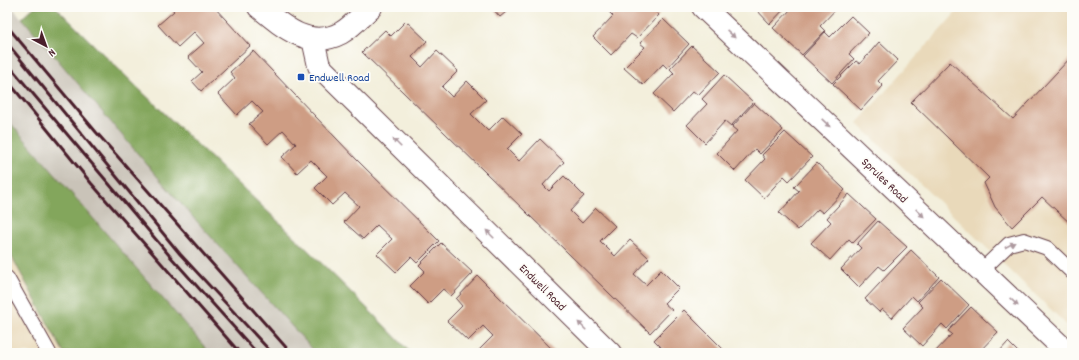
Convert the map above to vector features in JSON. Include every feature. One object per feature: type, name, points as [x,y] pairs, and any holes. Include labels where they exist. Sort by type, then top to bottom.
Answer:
[{"type":"street","points":[[260,7],[283,27],[300,36],[313,39],[325,38],[341,33],[371,7]]},
{"type":"street","name":"Sprules Road","points":[[703,7],[1068,353]]},
{"type":"street","name":"Endwell Road","points":[[313,39],[319,66],[610,353]]},
{"type":"lane","points":[[981,271],[1009,244],[1024,240],[1047,248],[1072,272]]},
{"type":"lane","points":[[7,278],[49,353]]},
{"type":"shaded area","points":[[7,7],[12,7],[173,195],[316,353],[210,353],[7,119]]},
{"type":"shaded area","points":[[961,7],[1072,7],[1072,330],[857,123]]},
{"type":"shaded area","points":[[7,248],[64,353],[7,353]]},
{"type":"green space","points":[[34,7],[56,7],[144,94],[324,265],[411,353],[316,353],[173,195],[22,18]]},
{"type":"green space","points":[[7,119],[210,353],[64,353],[7,248]]},
{"type":"building","points":[[170,7],[214,7],[250,46],[201,91],[192,81],[202,72],[188,57],[204,43],[194,32],[178,47],[158,25],[174,11]]},
{"type":"building","points":[[491,7],[512,7],[500,17]]},
{"type":"building","points":[[612,7],[651,7],[659,15],[637,38],[631,34],[611,55],[593,37],[613,16],[608,11]]},
{"type":"building","points":[[754,7],[786,7],[770,24]]},
{"type":"building","points":[[793,7],[838,7],[820,26],[825,31],[802,55],[773,28]]},
{"type":"building","points":[[851,16],[869,33],[849,54],[854,59],[832,83],[803,56],[825,32],[830,37]]},
{"type":"building","points":[[663,19],[689,44],[667,68],[663,64],[643,85],[624,68],[645,47],[640,43]]},
{"type":"building","points":[[406,21],[427,41],[412,57],[422,67],[437,51],[458,71],[442,87],[452,97],[467,81],[486,100],[471,114],[488,131],[503,116],[522,134],[507,149],[519,161],[540,139],[564,162],[543,185],[549,191],[564,176],[584,196],[570,211],[582,223],[596,208],[615,226],[600,241],[615,256],[630,240],[649,258],[634,274],[646,285],[661,270],[679,288],[664,303],[672,310],[650,333],[362,52],[385,30],[391,36]]},
{"type":"building","points":[[879,42],[898,60],[878,81],[883,86],[861,110],[833,84],[856,61],[860,64]]},
{"type":"building","points":[[692,46],[720,72],[698,95],[693,91],[673,112],[654,94],[674,73],[670,69]]},
{"type":"building","points":[[253,51],[357,160],[439,241],[417,263],[411,257],[396,272],[377,254],[392,239],[377,225],[363,239],[344,222],[359,206],[345,193],[332,205],[315,188],[327,176],[311,160],[297,173],[282,157],[296,144],[283,130],[268,144],[249,124],[263,112],[252,101],[237,115],[218,94],[235,78],[230,72]]},
{"type":"building","points":[[1072,56],[1072,225],[1042,197],[1012,227],[995,207],[984,183],[989,178],[911,102],[950,62],[1013,119]]},
{"type":"building","points":[[724,75],[753,102],[731,126],[725,121],[705,143],[687,125],[707,104],[702,99]]},
{"type":"building","points":[[754,103],[783,130],[760,154],[755,149],[735,171],[717,153],[737,131],[732,127]]},
{"type":"building","points":[[785,132],[812,157],[789,181],[784,176],[764,198],[745,180],[765,159],[762,155]]},
{"type":"building","points":[[817,163],[845,190],[823,213],[818,209],[798,230],[779,213],[799,191],[794,187]]},
{"type":"building","points":[[849,194],[876,219],[853,243],[849,239],[830,260],[811,243],[831,222],[827,218]]},
{"type":"building","points":[[878,221],[907,247],[884,270],[879,266],[859,287],[841,269],[861,248],[857,244]]},
{"type":"building","points":[[441,243],[473,273],[451,296],[443,289],[428,304],[410,286],[425,271],[419,265]]},
{"type":"building","points":[[911,250],[939,277],[917,301],[912,296],[892,318],[882,309],[879,312],[865,299]]},
{"type":"building","points":[[478,276],[556,353],[480,353],[478,351],[493,336],[483,326],[468,341],[447,321],[462,306],[456,299]]},
{"type":"building","points":[[941,278],[969,305],[947,329],[942,324],[922,346],[903,328],[923,307],[918,302]]},
{"type":"building","points":[[971,307],[998,332],[978,353],[934,353],[952,334],[948,331]]},
{"type":"building","points":[[684,310],[727,353],[667,353],[654,340]]},
{"type":"building","points":[[1008,342],[1019,353],[998,353]]},
{"type":"railway","points":[[7,26],[96,132],[291,353]]},
{"type":"railway","points":[[7,43],[180,254],[272,353]]},
{"type":"railway","points":[[7,63],[169,255],[257,353]]},
{"type":"railway","points":[[7,80],[91,183],[240,353]]},
{"type":"place","name":"Endwell Road","points":[[301,77]]}]
